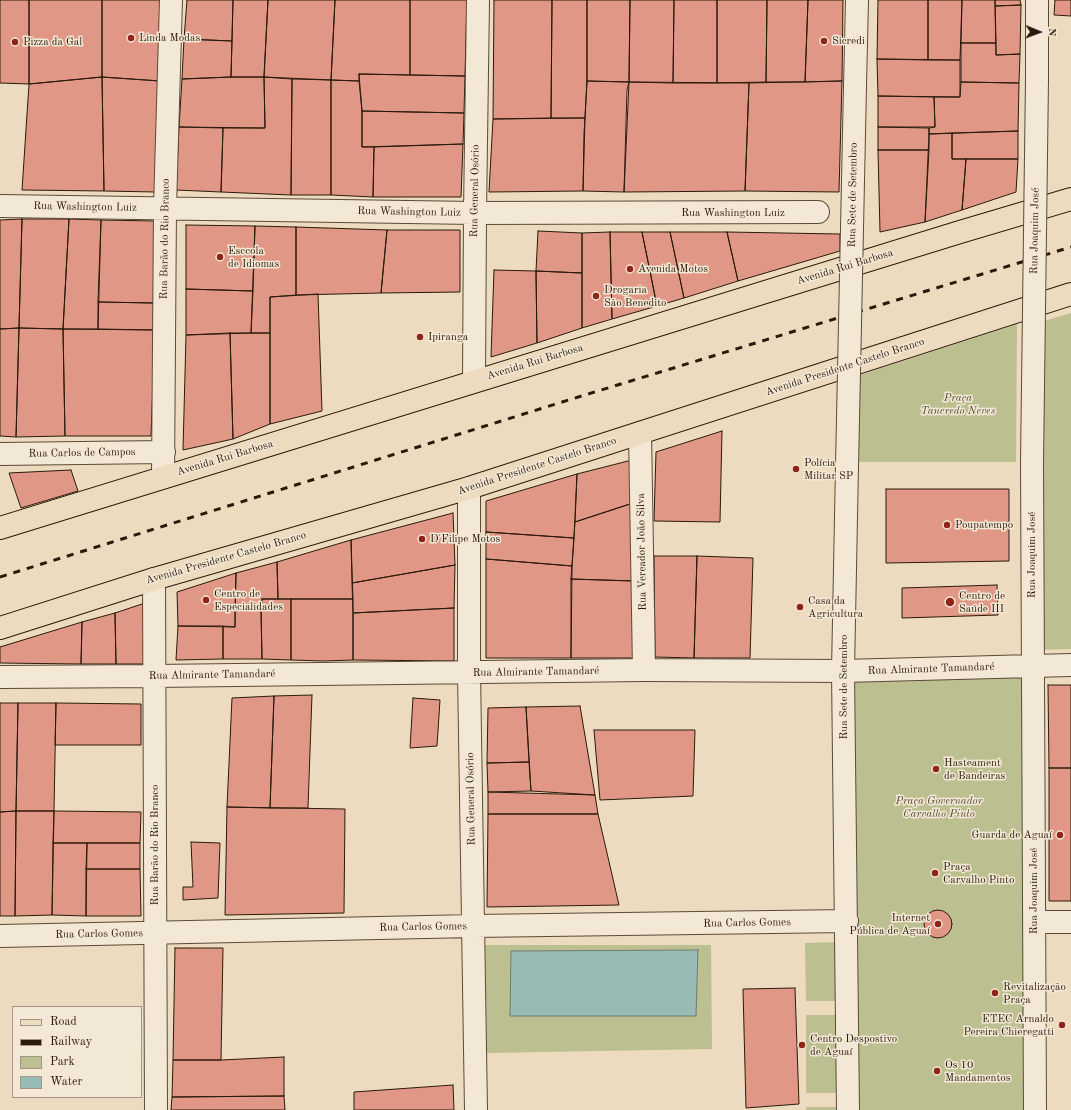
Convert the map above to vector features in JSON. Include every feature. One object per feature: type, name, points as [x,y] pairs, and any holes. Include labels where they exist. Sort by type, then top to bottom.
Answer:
[{"type":"main road","name":"Avenida Rui Barbosa","points":[[0,528],[474,381],[1071,199]]},
{"type":"main road","name":"Avenida Presidente Castelo Branco","points":[[0,628],[154,579],[469,488],[1071,294]]},
{"type":"street","name":"Rua Barão do Rio Branco","points":[[163,477],[165,208],[171,0]]},
{"type":"street","name":"Rua General Osório","points":[[474,381],[478,0]]},
{"type":"street","name":"Rua Sete de Setembro","points":[[848,1110],[843,671],[857,0]]},
{"type":"street","name":"Rua Joaquim José","points":[[1035,1110],[1032,462],[1037,0]]},
{"type":"street","name":"Rua Washington Luiz","points":[[0,206],[475,213],[818,212]]},
{"type":"street","name":"Rua Vereador João Silva","points":[[640,433],[644,670]]},
{"type":"street","name":"Rua Carlos de Campos","points":[[0,454],[164,452]]},
{"type":"street","name":"Rua General Osório","points":[[469,488],[476,1110]]},
{"type":"street","name":"Rua Barão do Rio Branco","points":[[154,579],[156,1110]]},
{"type":"street","name":"Rua Almirante Tamandaré","points":[[0,677],[644,670],[843,671],[1071,665]]},
{"type":"street","name":"Rua Carlos Gomes","points":[[0,936],[473,926],[846,921]]},
{"type":"street","points":[[1034,922],[1071,922]]},
{"type":"green space","points":[[1071,313],[1071,649],[1033,650],[1034,324]]},
{"type":"green space","name":"Praça Tancredo Neves","points":[[1017,324],[1016,462],[854,462],[854,377]]},
{"type":"green space","name":"Praça Governador Carvalho Pinto","points":[[1033,666],[1035,1110],[849,1110],[843,671]]},
{"type":"green space","points":[[838,942],[839,1001],[806,1001],[805,943]]},
{"type":"green space","points":[[485,945],[711,945],[712,1049],[487,1053]]},
{"type":"green space","points":[[806,1015],[839,1015],[840,1093],[806,1093]]},
{"type":"green space","points":[[806,1107],[841,1107],[841,1110],[806,1110]]},
{"type":"water","points":[[698,950],[696,1016],[510,1016],[511,951]]},
{"type":"building","name":"Pizza da Gal","points":[[0,0],[29,0],[29,84],[0,83]]},
{"type":"building","points":[[29,0],[102,0],[102,77],[29,84]]},
{"type":"building","name":"Linda Modas","points":[[102,0],[160,0],[160,81],[102,77]]},
{"type":"building","points":[[187,0],[233,0],[232,41],[184,39]]},
{"type":"building","points":[[233,0],[268,0],[264,77],[231,77]]},
{"type":"building","points":[[268,0],[335,0],[331,80],[264,77]]},
{"type":"building","points":[[335,0],[410,0],[410,75],[359,74],[359,81],[331,80]]},
{"type":"building","points":[[410,0],[467,0],[465,76],[410,75]]},
{"type":"building","points":[[494,0],[552,0],[551,118],[493,119]]},
{"type":"building","points":[[552,0],[587,0],[587,81],[585,118],[551,118]]},
{"type":"building","points":[[587,0],[630,0],[629,82],[587,81]]},
{"type":"building","points":[[630,0],[674,0],[673,83],[629,82]]},
{"type":"building","points":[[674,0],[717,0],[717,83],[673,83]]},
{"type":"building","points":[[717,0],[767,0],[766,82],[717,83]]},
{"type":"building","points":[[767,0],[808,0],[805,82],[766,82]]},
{"type":"building","name":"Sicredi","points":[[808,0],[843,0],[842,81],[805,82]]},
{"type":"building","points":[[878,0],[928,0],[928,60],[877,59]]},
{"type":"building","points":[[928,0],[962,0],[960,60],[928,60]]},
{"type":"building","points":[[962,0],[995,0],[996,43],[961,43]]},
{"type":"building","points":[[995,0],[1020,0],[1021,5],[995,6]]},
{"type":"building","points":[[1055,0],[1071,0],[1071,16],[1054,15]]},
{"type":"building","points":[[1021,5],[1020,54],[996,55],[995,6]]},
{"type":"building","points":[[184,39],[232,41],[231,77],[182,79]]},
{"type":"building","points":[[961,43],[996,43],[996,55],[1020,54],[1019,83],[961,82]]},
{"type":"building","points":[[877,59],[960,60],[960,97],[878,96]]},
{"type":"building","points":[[359,74],[465,76],[464,113],[362,111]]},
{"type":"building","points":[[102,77],[160,81],[156,192],[104,191]]},
{"type":"building","points":[[102,77],[104,191],[22,190],[29,84]]},
{"type":"building","points":[[264,77],[265,128],[179,127],[182,79]]},
{"type":"building","points":[[264,77],[292,79],[291,195],[221,192],[223,128],[265,128]]},
{"type":"building","points":[[292,79],[331,80],[331,195],[291,195]]},
{"type":"building","points":[[331,80],[359,81],[362,111],[362,147],[374,147],[373,197],[331,195]]},
{"type":"building","points":[[587,81],[629,82],[624,192],[583,191]]},
{"type":"building","points":[[842,81],[839,192],[745,191],[749,83]]},
{"type":"building","points":[[629,82],[749,83],[745,191],[624,192],[627,90]]},
{"type":"building","points":[[961,82],[1019,83],[1018,131],[929,134],[929,128],[935,127],[934,97],[960,97]]},
{"type":"building","points":[[878,96],[934,97],[935,127],[878,127]]},
{"type":"building","points":[[362,111],[464,113],[463,144],[362,147]]},
{"type":"building","points":[[585,118],[583,191],[489,192],[493,119]]},
{"type":"building","points":[[179,127],[223,128],[221,192],[176,190]]},
{"type":"building","points":[[878,127],[929,128],[929,150],[878,150]]},
{"type":"building","points":[[1018,131],[1018,159],[952,159],[952,133]]},
{"type":"building","points":[[952,133],[952,159],[966,159],[962,210],[925,222],[929,134]]},
{"type":"building","points":[[463,144],[461,197],[373,197],[374,147]]},
{"type":"building","points":[[878,150],[929,150],[925,222],[880,232]]},
{"type":"building","points":[[966,159],[1018,159],[1016,192],[962,210]]},
{"type":"building","points":[[22,219],[19,328],[0,329],[0,220]]},
{"type":"building","points":[[22,219],[69,219],[63,329],[19,328]]},
{"type":"building","points":[[69,219],[101,220],[98,329],[63,329]]},
{"type":"building","points":[[101,220],[156,221],[155,303],[98,302]]},
{"type":"building","name":"Esccola de Idiomas","points":[[186,225],[255,226],[253,291],[186,289]]},
{"type":"building","points":[[255,226],[296,227],[296,295],[270,297],[270,333],[251,333]]},
{"type":"building","points":[[296,227],[387,230],[381,293],[296,295]]},
{"type":"building","points":[[387,230],[460,230],[460,292],[381,293]]},
{"type":"building","points":[[538,231],[582,233],[582,273],[536,271]]},
{"type":"building","name":"Drogaria São Benedito","points":[[610,232],[612,319],[582,328],[582,233]]},
{"type":"building","name":"Avenida Motos","points":[[610,232],[642,232],[657,306],[612,319]]},
{"type":"building","points":[[642,232],[670,232],[684,298],[657,306]]},
{"type":"building","points":[[670,232],[727,232],[738,281],[684,298]]},
{"type":"building","points":[[727,232],[840,234],[840,251],[738,281]]},
{"type":"building","points":[[494,270],[536,271],[537,343],[491,357]]},
{"type":"building","points":[[536,271],[582,273],[582,328],[537,343]]},
{"type":"building","points":[[186,289],[253,291],[251,333],[186,335]]},
{"type":"building","points":[[318,294],[322,411],[270,424],[270,297]]},
{"type":"building","points":[[98,302],[155,303],[155,330],[98,329]]},
{"type":"building","points":[[19,328],[63,329],[65,436],[16,437]]},
{"type":"building","points":[[19,328],[16,437],[0,436],[0,329]]},
{"type":"building","points":[[63,329],[155,330],[151,436],[65,436]]},
{"type":"building","points":[[230,333],[270,333],[270,424],[233,439]]},
{"type":"building","points":[[230,333],[233,439],[183,450],[186,335]]},
{"type":"building","points":[[722,431],[720,522],[654,521],[656,452]]},
{"type":"building","points":[[632,460],[633,503],[575,522],[577,474]]},
{"type":"building","points":[[71,470],[78,491],[21,508],[9,473]]},
{"type":"building","points":[[577,474],[574,538],[486,532],[486,501]]},
{"type":"building","name":"Poupatempo","points":[[886,489],[1009,489],[1009,561],[886,563]]},
{"type":"building","points":[[633,503],[634,581],[571,579],[575,522]]},
{"type":"building","points":[[453,513],[455,565],[352,583],[351,540]]},
{"type":"building","points":[[486,532],[574,538],[572,566],[486,559]]},
{"type":"building","points":[[351,540],[353,599],[278,599],[277,562]]},
{"type":"building","points":[[654,556],[697,556],[694,658],[655,657]]},
{"type":"building","points":[[697,556],[753,558],[750,658],[694,658]]},
{"type":"building","points":[[486,559],[572,566],[571,658],[486,658]]},
{"type":"building","points":[[277,562],[278,599],[262,599],[261,610],[235,609],[236,573]]},
{"type":"building","points":[[455,565],[454,608],[353,613],[352,583]]},
{"type":"building","name":"Centro de Especialidades","points":[[236,573],[235,627],[178,626],[177,592]]},
{"type":"building","points":[[571,579],[634,581],[634,658],[571,658]]},
{"type":"building","name":"Centro de Saúde III","points":[[997,585],[998,615],[902,618],[902,588]]},
{"type":"building","points":[[262,599],[291,599],[291,660],[262,659]]},
{"type":"building","points":[[291,599],[353,599],[353,660],[291,660]]},
{"type":"building","points":[[145,603],[146,664],[116,664],[115,613]]},
{"type":"building","points":[[454,608],[454,661],[353,660],[353,613]]},
{"type":"building","points":[[235,609],[261,610],[262,659],[223,659],[223,626],[235,627]]},
{"type":"building","points":[[115,613],[116,664],[81,664],[82,622]]},
{"type":"building","points":[[82,622],[81,664],[0,663],[0,647]]},
{"type":"building","points":[[178,626],[223,626],[223,659],[176,660]]},
{"type":"building","points":[[1048,685],[1071,685],[1071,768],[1049,768]]},
{"type":"building","points":[[312,695],[308,808],[270,808],[274,696]]},
{"type":"building","points":[[274,696],[270,808],[227,807],[232,698]]},
{"type":"building","points":[[413,698],[440,700],[437,746],[410,748]]},
{"type":"building","points":[[0,703],[18,703],[16,811],[0,812]]},
{"type":"building","points":[[18,703],[56,703],[54,811],[16,811]]},
{"type":"building","points":[[56,703],[141,704],[141,745],[55,745]]},
{"type":"building","points":[[580,706],[595,795],[531,791],[526,707]]},
{"type":"building","points":[[526,707],[529,762],[487,763],[488,708]]},
{"type":"building","points":[[594,730],[695,730],[693,796],[600,800]]},
{"type":"building","points":[[529,762],[531,791],[488,792],[487,763]]},
{"type":"building","name":"Guarda de Aguaí","points":[[1049,768],[1071,768],[1071,901],[1049,901]]},
{"type":"building","points":[[488,792],[595,795],[598,814],[488,814]]},
{"type":"building","points":[[227,807],[345,809],[344,913],[225,915]]},
{"type":"building","points":[[16,811],[15,916],[0,916],[0,812]]},
{"type":"building","points":[[16,811],[54,811],[52,915],[15,916]]},
{"type":"building","points":[[54,811],[141,812],[140,843],[53,843]]},
{"type":"building","points":[[488,814],[598,814],[619,905],[487,907]]},
{"type":"building","points":[[191,842],[220,843],[218,898],[183,900],[183,887],[193,887]]},
{"type":"building","points":[[53,843],[87,843],[86,916],[52,915]]},
{"type":"building","points":[[87,843],[140,843],[140,869],[86,869]]},
{"type":"building","points":[[86,869],[140,869],[141,916],[86,916]]},
{"type":"building","name":"Internet Pública de Aguaí","points":[[938,910],[944,911],[948,914],[951,918],[951,930],[948,934],[944,937],[938,938],[932,937],[928,934],[925,930],[924,924],[925,918],[928,914],[932,911]]},
{"type":"building","points":[[175,948],[223,948],[221,1060],[173,1060]]},
{"type":"building","points":[[795,988],[799,1104],[746,1108],[743,989]]},
{"type":"building","points":[[284,1057],[284,1096],[172,1097],[173,1060],[221,1060]]},
{"type":"building","points":[[453,1085],[454,1110],[354,1110],[354,1092]]},
{"type":"building","points":[[284,1096],[285,1110],[171,1110],[172,1097]]},
{"type":"railway","points":[[0,577],[588,394],[1071,247]]},
{"type":"place","name":"Linda Modas","points":[[131,38]]},
{"type":"place","name":"Sicredi","points":[[824,41]]},
{"type":"place","name":"Pizza da Gal","points":[[15,42]]},
{"type":"place","name":"Esccola de Idiomas","points":[[220,257]]},
{"type":"place","name":"Avenida Motos","points":[[630,269]]},
{"type":"place","name":"Drogaria São Benedito","points":[[596,296]]},
{"type":"place","name":"Ipiranga","points":[[420,337]]},
{"type":"place","name":"Polícia Militar SP","points":[[796,469]]},
{"type":"place","name":"Poupatempo","points":[[947,525]]},
{"type":"place","name":"D'Filipe Motos","points":[[422,539]]},
{"type":"place","name":"Centro de Especialidades","points":[[206,600]]},
{"type":"place","name":"Centro de Saúde III","points":[[950,602]]},
{"type":"place","name":"Casa da Agricultura","points":[[800,607]]},
{"type":"place","name":"Hasteament de Bandeiras","points":[[936,769]]},
{"type":"place","name":"Guarda de Aguaí","points":[[1060,835]]},
{"type":"place","name":"Praça Carvalho Pinto","points":[[935,873]]},
{"type":"place","name":"Internet Pública de Aguaí","points":[[938,924]]},
{"type":"place","name":"Revitalização Praça","points":[[995,993]]},
{"type":"place","name":"ETEC Arnaldo Pereira Chieregatti","points":[[1062,1025]]},
{"type":"place","name":"Centro Despostivo de Aguaí","points":[[802,1045]]},
{"type":"place","name":"Os 10 Mandamentos","points":[[937,1071]]}]
